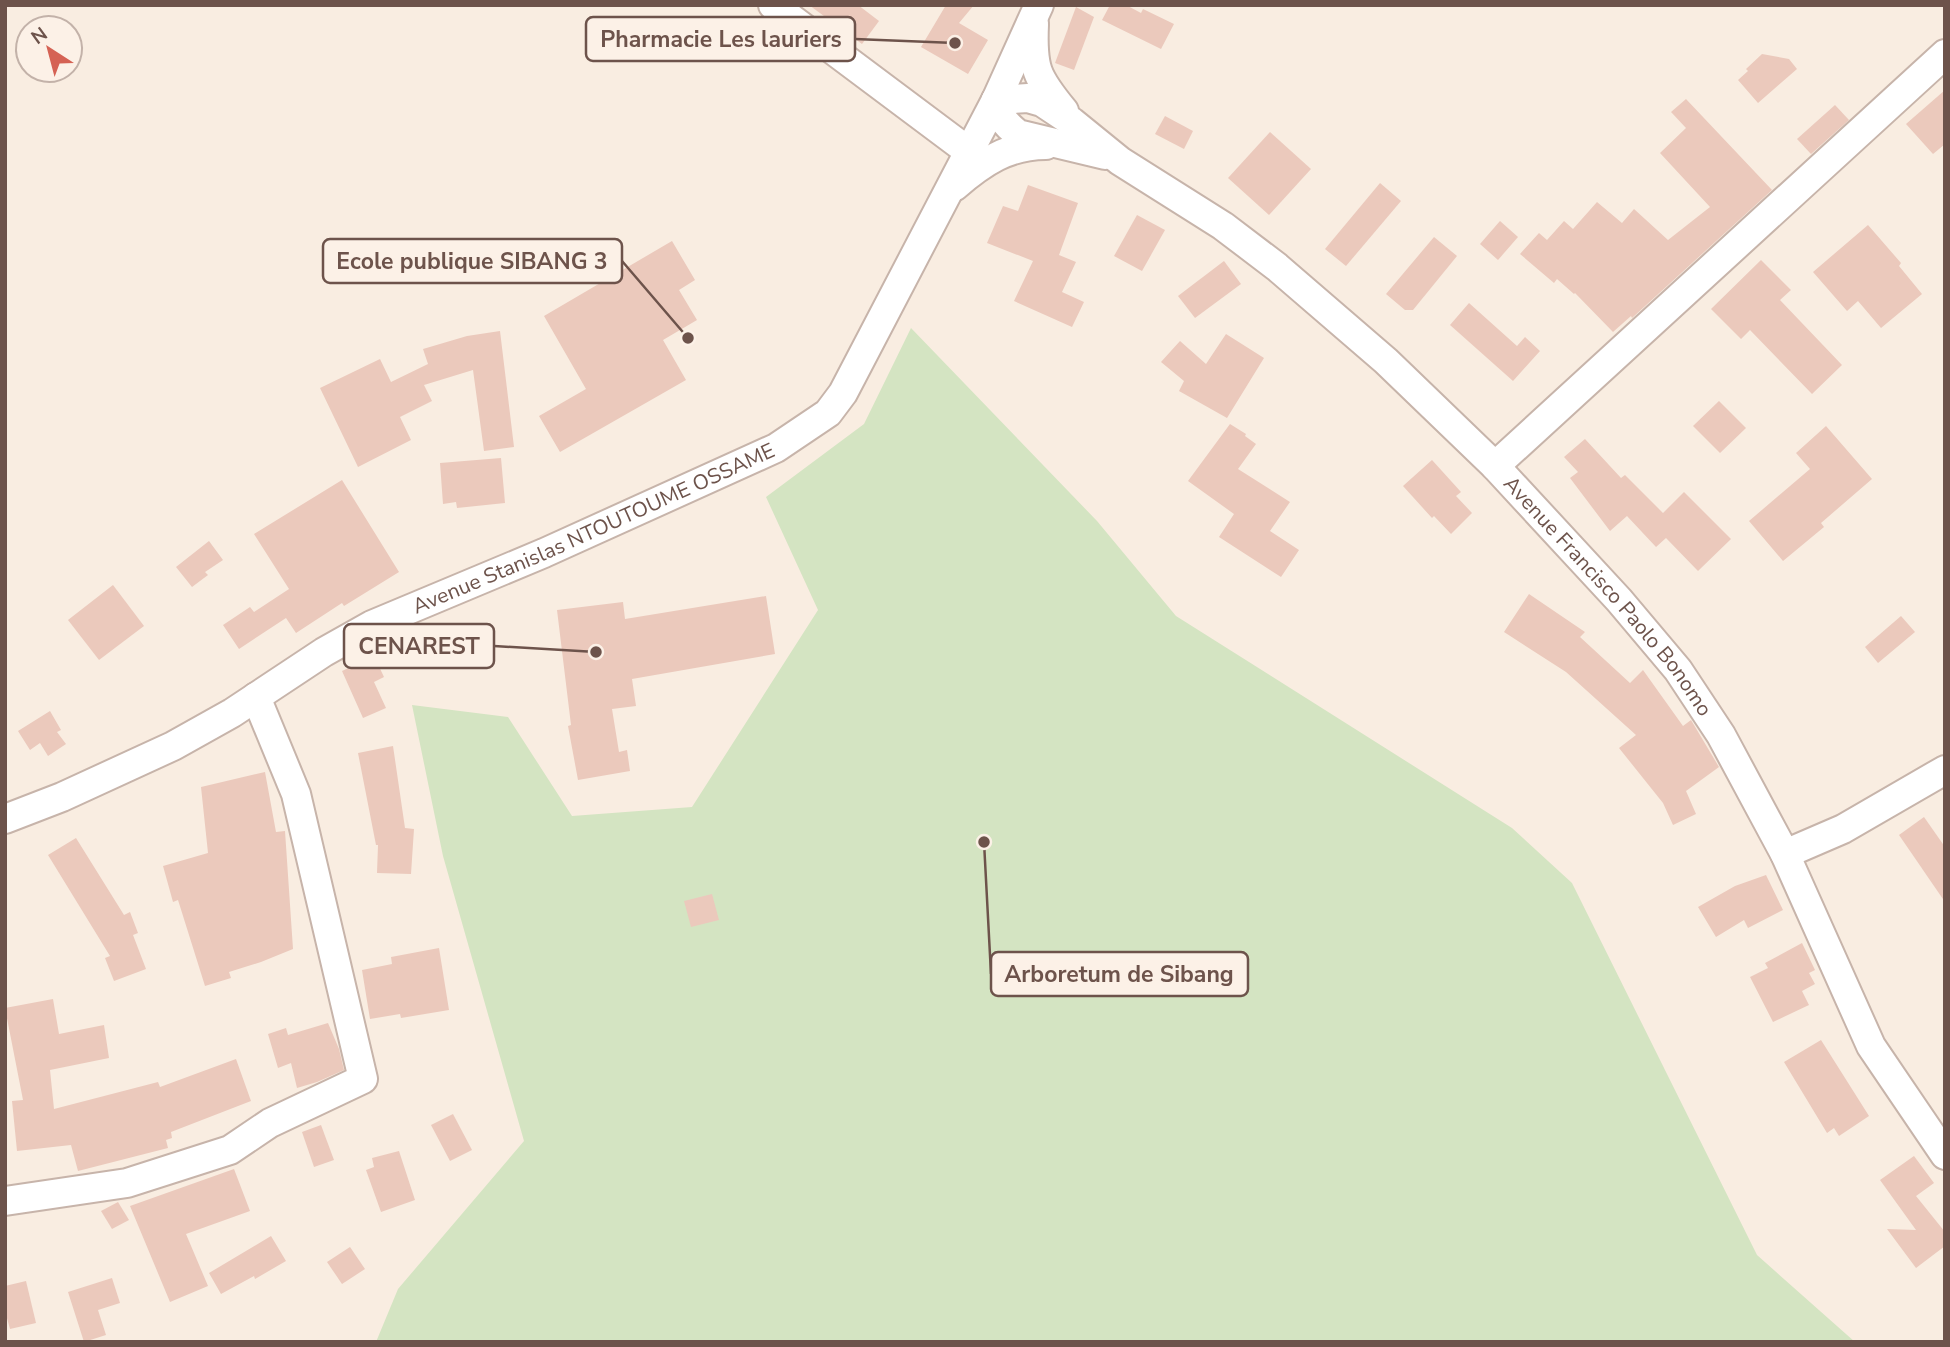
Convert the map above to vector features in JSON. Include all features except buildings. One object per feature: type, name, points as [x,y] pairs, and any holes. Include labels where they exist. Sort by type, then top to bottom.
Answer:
[{"type":"street","points":[[774,5],[968,151]]},
{"type":"street","points":[[1037,9],[1033,51],[1035,65],[1065,133]]},
{"type":"street","name":"Avenue Stanislas NTOUTOUME OSSAME","points":[[5,820],[173,746],[372,625],[684,492],[766,453],[801,433],[828,413],[843,393],[996,100],[1037,9]]},
{"type":"street","points":[[1495,466],[1945,54]]},
{"type":"street","points":[[1028,98],[1042,102],[1065,133],[1018,134],[999,114],[996,100],[1028,98]]},
{"type":"street","points":[[948,192],[983,163],[1002,152],[1065,133]]},
{"type":"street","name":"Avenue Francisco Paolo Bonomo","points":[[1065,133],[1120,161],[1223,226],[1277,267],[1386,361],[1495,466],[1619,600],[1678,670],[1721,735],[1785,854],[1871,1046],[1945,1155]]},
{"type":"street","points":[[5,1201],[127,1183],[230,1150],[270,1123],[363,1079],[296,794],[256,697]]},
{"type":"street","points":[[1785,854],[1843,829],[1945,770]]},
{"type":"green space","points":[[911,328],[1097,521],[1176,616],[1512,828],[1572,883],[1757,1255],[1855,1342],[376,1342],[398,1289],[524,1141],[443,856],[412,705],[508,717],[572,816],[692,807],[818,610],[766,497],[864,424]]},
{"type":"place","name":"Pharmacie Les lauriers","points":[[955,43]]},
{"type":"place","name":"Ecole publique SIBANG 3","points":[[688,338]]},
{"type":"place","name":"CENAREST","points":[[596,652]]},
{"type":"place","name":"Arboretum de Sibang","points":[[984,842]]}]
